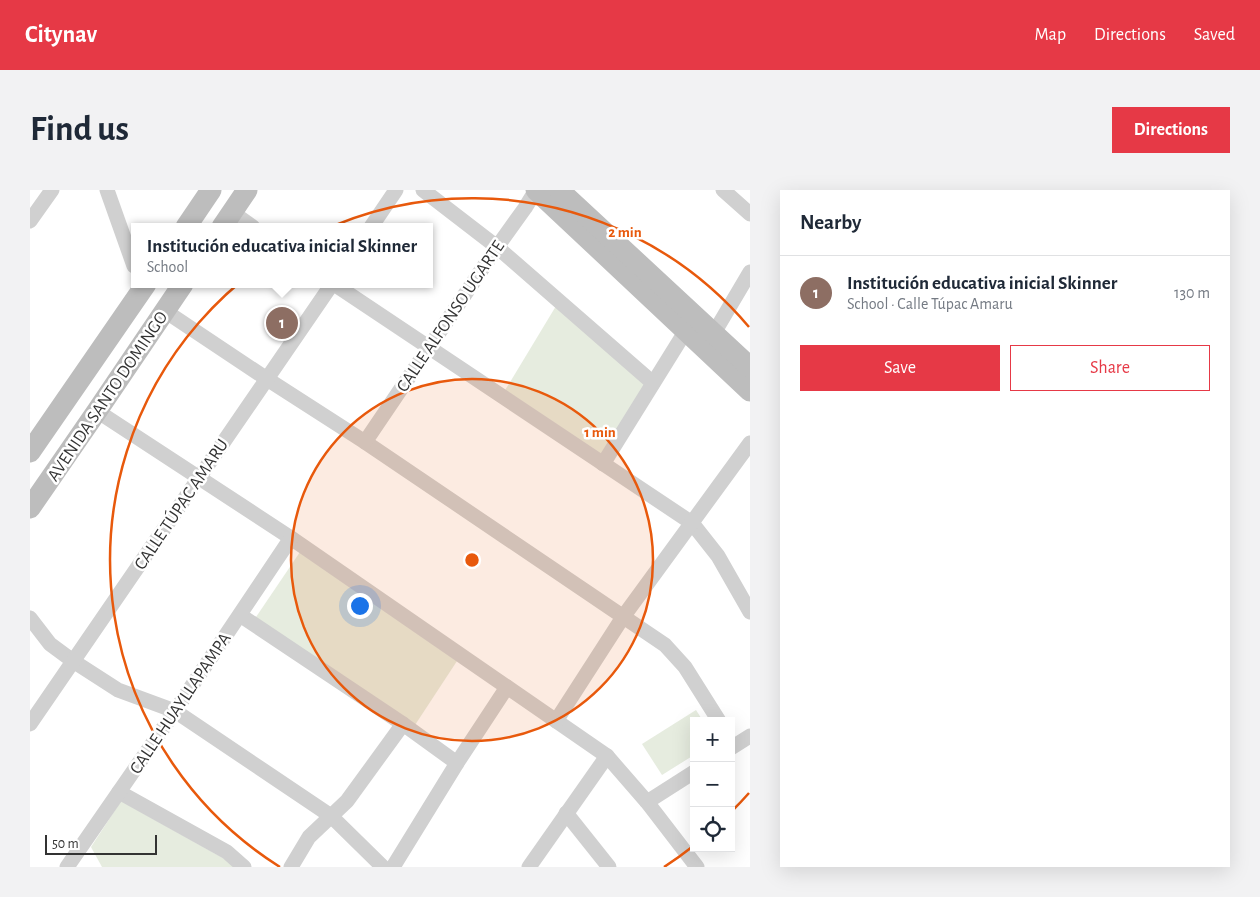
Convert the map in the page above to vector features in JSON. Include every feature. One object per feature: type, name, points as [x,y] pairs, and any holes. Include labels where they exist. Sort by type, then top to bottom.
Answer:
[{"type":"street","points":[[30,221],[52,190]]},
{"type":"street","points":[[107,190],[131,258]]},
{"type":"street","points":[[189,223],[211,190]]},
{"type":"street","points":[[240,223],[227,219],[247,190]]},
{"type":"street","points":[[374,223],[396,190]]},
{"type":"street","points":[[423,190],[496,247],[653,384]]},
{"type":"street","points":[[536,190],[690,324],[714,333],[750,367]]},
{"type":"street","name":"CALLE ALFONSO UGARTE","points":[[365,442],[536,190]]},
{"type":"street","points":[[559,190],[690,324],[750,391]]},
{"type":"street","points":[[723,190],[750,214]]},
{"type":"street","points":[[714,333],[750,272]]},
{"type":"street","name":"AVENIDA SANTO DOMINGO","points":[[30,452],[142,288]]},
{"type":"street","name":"AVENIDA SANTO DOMINGO","points":[[30,508],[180,288]]},
{"type":"street","name":"CALLE TÚPAC AMARU","points":[[30,724],[330,288]]},
{"type":"street","points":[[339,288],[692,523],[718,556],[750,612]]},
{"type":"street","points":[[165,311],[365,442],[665,645],[685,667],[716,717]]},
{"type":"street","points":[[603,464],[690,324]]},
{"type":"street","points":[[97,411],[291,538],[607,756],[647,802],[697,867]]},
{"type":"street","points":[[556,721],[623,617],[750,444]]},
{"type":"street","name":"CALLE HUAYLLAPAMPA","points":[[67,867],[291,538]]},
{"type":"street","points":[[240,615],[457,762]]},
{"type":"street","points":[[30,618],[50,644],[73,661],[118,690],[175,711],[331,816],[383,867]]},
{"type":"street","points":[[393,867],[457,762],[507,687]]},
{"type":"street","points":[[291,867],[309,837],[347,801],[403,724]]},
{"type":"street","points":[[735,744],[750,736]]},
{"type":"street","points":[[530,867],[607,756]]},
{"type":"street","points":[[647,802],[690,775]]},
{"type":"street","points":[[119,792],[227,852],[244,867]]},
{"type":"street","points":[[566,813],[609,867]]},
{"type":"shaded area","points":[[556,306],[646,384],[600,456],[504,392]]},
{"type":"shaded area","points":[[300,552],[457,661],[415,725],[254,620]]},
{"type":"shaded area","points":[[696,710],[700,717],[690,717],[690,758],[662,775],[642,744]]},
{"type":"shaded area","points":[[121,801],[223,858],[235,867],[102,867],[91,847]]},
{"type":"place","name":"Institución educativa inicial Skinner","points":[[282,323]]}]
